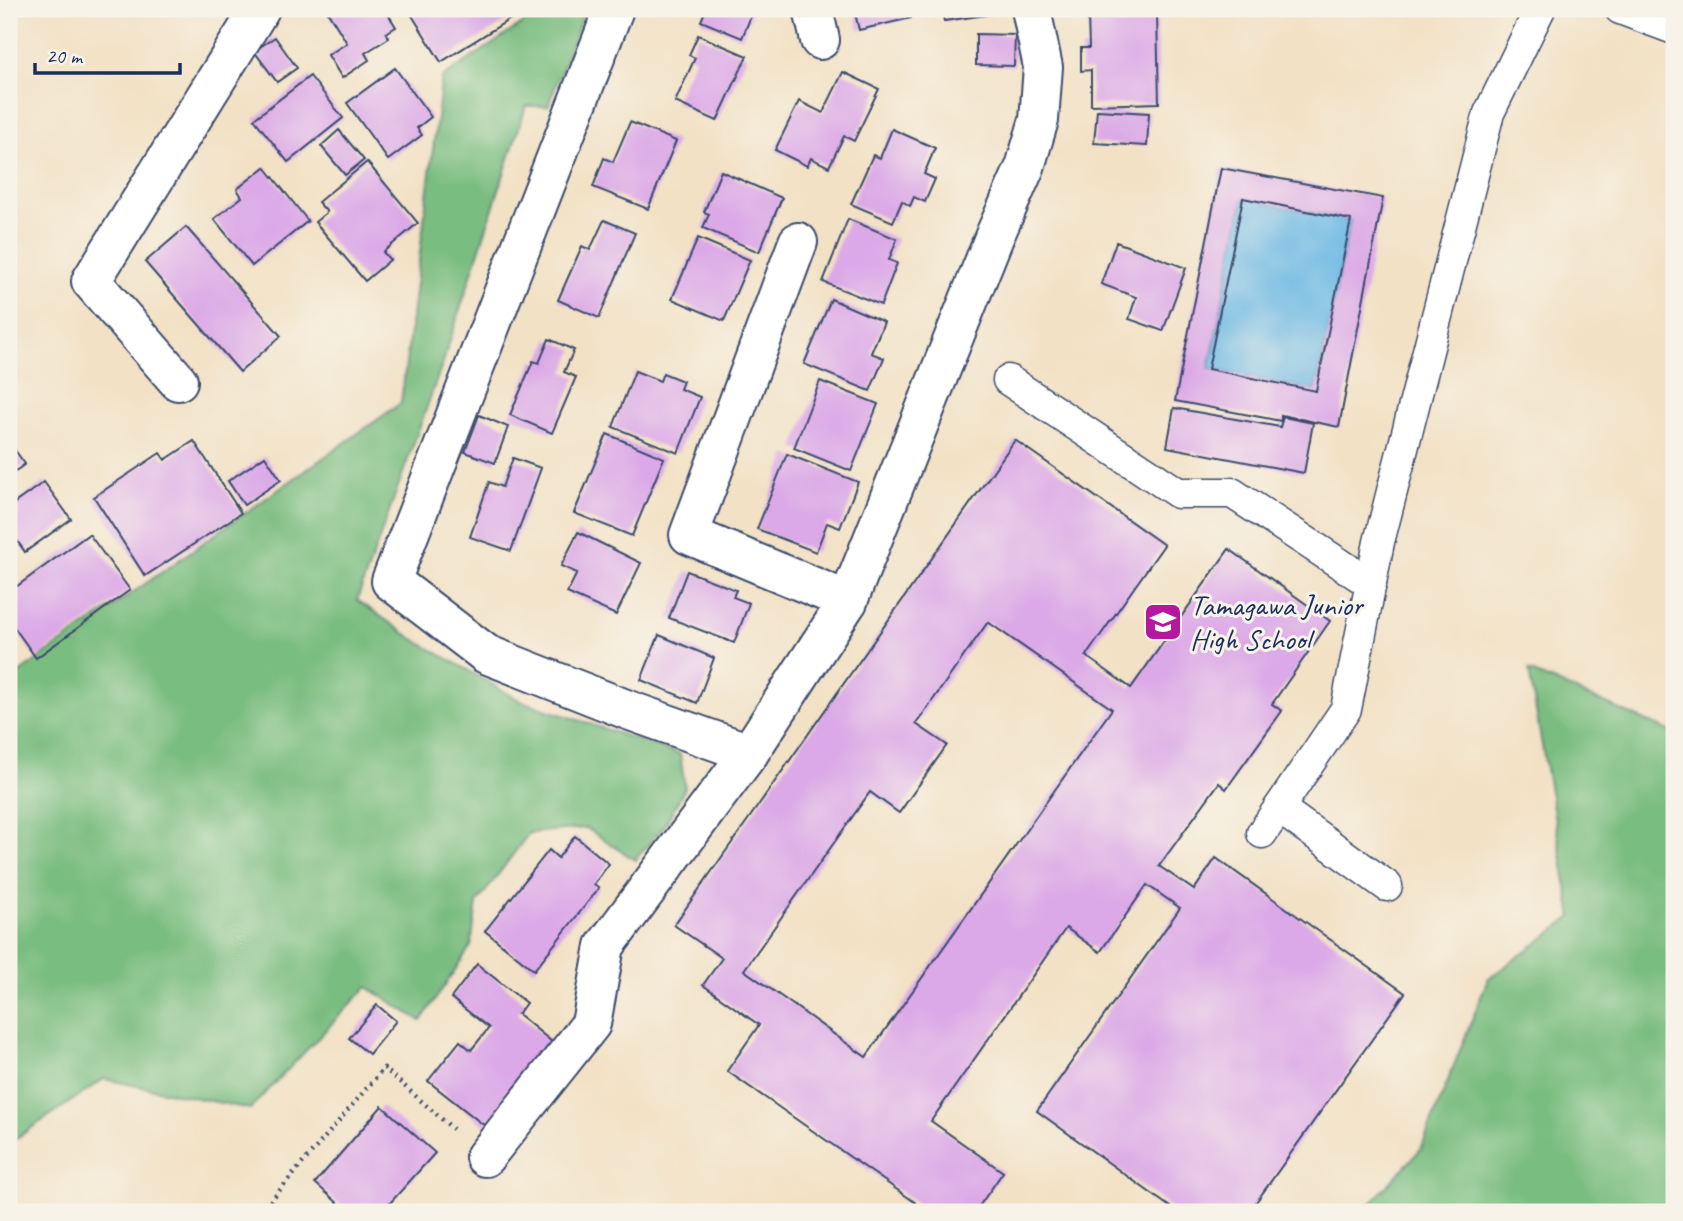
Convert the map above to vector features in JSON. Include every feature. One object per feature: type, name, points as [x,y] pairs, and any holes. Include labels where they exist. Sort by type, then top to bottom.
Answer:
[{"type":"street","points":[[178,382],[91,281],[260,9]]},
{"type":"street","points":[[614,9],[391,581],[486,654],[628,710],[749,753]]},
{"type":"street","points":[[485,1157],[591,1024],[605,946],[749,753],[848,601],[1028,156],[1039,120],[1043,67],[1031,9]]},
{"type":"street","points":[[798,242],[689,535],[848,601]]},
{"type":"lane","points":[[1262,833],[1346,709],[1379,542],[1489,113],[1540,9]]},
{"type":"lane","points":[[1620,9],[1674,29]]},
{"type":"lane","points":[[1008,380],[1178,493],[1232,493],[1371,583]]},
{"type":"lane","points":[[1279,808],[1387,887]]},
{"type":"path","points":[[261,1212],[384,1068],[485,1157]]},
{"type":"green space","points":[[544,9],[585,9],[548,106],[526,106],[442,365],[357,600],[412,638],[521,701],[680,754],[685,788],[665,825],[635,860],[586,828],[529,833],[477,903],[471,946],[421,1021],[367,987],[250,1109],[104,1079],[9,1143],[9,680],[401,403],[442,78]]},
{"type":"green space","points":[[1529,671],[1674,733],[1674,1212],[1363,1212],[1421,1149],[1488,979],[1572,917]]},
{"type":"water","points":[[1243,198],[1351,220],[1316,391],[1209,369]]},
{"type":"building","points":[[326,9],[385,9],[396,27],[386,33],[389,38],[365,53],[369,60],[342,78],[328,55],[347,43]]},
{"type":"building","points":[[408,9],[526,9],[441,62]]},
{"type":"building","points":[[706,9],[754,9],[742,38],[701,21]]},
{"type":"building","points":[[854,9],[909,9],[911,18],[859,30]]},
{"type":"building","points":[[942,9],[1000,9],[1000,13],[944,21]]},
{"type":"building","points":[[1157,14],[1159,103],[1091,105],[1091,70],[1081,71],[1081,48],[1089,48],[1088,16]]},
{"type":"building","points":[[976,34],[1015,35],[1014,66],[976,65]]},
{"type":"building","points":[[698,35],[747,56],[717,121],[675,102],[695,58],[689,55]]},
{"type":"building","points":[[275,37],[297,68],[277,82],[254,51]]},
{"type":"building","points":[[395,68],[431,117],[417,128],[422,135],[388,160],[347,103]]},
{"type":"building","points":[[843,72],[879,89],[854,141],[844,136],[829,167],[811,158],[807,166],[775,150],[799,101],[823,113]]},
{"type":"building","points":[[310,76],[343,118],[288,162],[254,119]]},
{"type":"building","points":[[1097,110],[1149,113],[1147,146],[1094,143]]},
{"type":"building","points":[[630,122],[676,141],[648,209],[593,187],[604,158],[613,162]]},
{"type":"building","points":[[892,129],[935,148],[924,174],[935,179],[925,202],[914,197],[910,206],[902,201],[893,222],[851,204],[873,155],[880,158]]},
{"type":"building","points":[[339,130],[364,160],[345,175],[321,146]]},
{"type":"building","points":[[367,162],[418,223],[383,252],[390,260],[365,281],[315,222],[327,212],[318,202]]},
{"type":"building","points":[[265,167],[308,221],[252,266],[214,219],[242,197],[237,189]]},
{"type":"building","points":[[1221,168],[1383,198],[1339,427],[1281,415],[1281,421],[1175,401]],"holes":[[[1243,198],[1351,220],[1316,391],[1208,369]]]},
{"type":"building","points":[[721,171],[782,198],[759,252],[703,228],[709,214],[704,212]]},
{"type":"building","points":[[848,219],[897,239],[889,260],[897,263],[881,305],[823,282]]},
{"type":"building","points":[[604,220],[635,233],[599,318],[558,300],[582,246],[590,250]]},
{"type":"building","points":[[186,227],[281,336],[240,372],[145,262]]},
{"type":"building","points":[[698,238],[750,260],[724,321],[672,299]]},
{"type":"building","points":[[1116,242],[1186,268],[1163,331],[1129,319],[1136,297],[1101,284]]},
{"type":"building","points":[[831,299],[884,322],[871,353],[884,358],[870,391],[804,364]]},
{"type":"building","points":[[549,339],[574,350],[564,372],[576,377],[552,433],[510,415],[533,361],[539,363]]},
{"type":"building","points":[[635,371],[660,381],[663,373],[683,381],[680,389],[700,397],[678,453],[613,427]]},
{"type":"building","points":[[820,381],[878,404],[851,471],[794,448]]},
{"type":"building","points":[[1174,408],[1280,427],[1283,417],[1313,423],[1304,473],[1167,447]]},
{"type":"building","points":[[479,415],[508,427],[495,463],[465,452]]},
{"type":"building","points":[[607,434],[664,458],[632,536],[574,513]]},
{"type":"building","points":[[1015,440],[1164,545],[1086,656],[1131,688],[1229,549],[1330,621],[1272,704],[1282,711],[1226,789],[1219,783],[1159,866],[1194,890],[1216,858],[1405,993],[1249,1212],[1177,1212],[1037,1111],[1180,908],[1147,885],[1100,952],[1066,928],[931,1121],[1003,1172],[975,1212],[929,1212],[727,1071],[759,1025],[703,985],[722,958],[674,925]],"holes":[[[988,622],[1112,709],[866,1057],[744,970],[870,792],[899,813],[947,745],[916,724]]]},
{"type":"building","points":[[194,441],[241,513],[145,576],[94,497],[160,453],[165,460]]},
{"type":"building","points":[[9,442],[25,464],[9,476]]},
{"type":"building","points":[[787,454],[858,482],[840,528],[827,523],[816,552],[757,529]]},
{"type":"building","points":[[265,456],[281,480],[244,505],[228,481]]},
{"type":"building","points":[[513,458],[541,468],[511,551],[470,537],[489,482],[502,487]]},
{"type":"building","points":[[44,482],[71,519],[25,552],[9,529],[9,507]]},
{"type":"building","points":[[578,532],[641,563],[616,615],[567,593],[577,573],[561,566]]},
{"type":"building","points":[[89,534],[130,590],[36,658],[9,620],[9,592]]},
{"type":"building","points":[[687,571],[736,590],[733,597],[749,603],[734,643],[669,618]]},
{"type":"building","points":[[659,635],[714,658],[697,703],[641,680]]},
{"type":"building","points":[[575,836],[609,864],[594,884],[599,888],[534,970],[485,931],[549,850],[558,858]]},
{"type":"building","points":[[477,964],[526,1003],[518,1014],[552,1042],[485,1126],[428,1081],[460,1041],[471,1050],[489,1028],[451,998]]},
{"type":"building","points":[[377,1005],[396,1021],[369,1054],[349,1038]]},
{"type":"building","points":[[382,1106],[435,1153],[382,1212],[348,1212],[315,1183]]},
{"type":"place","name":"Tamagawa Junior High School","points":[[1163,622]]}]
